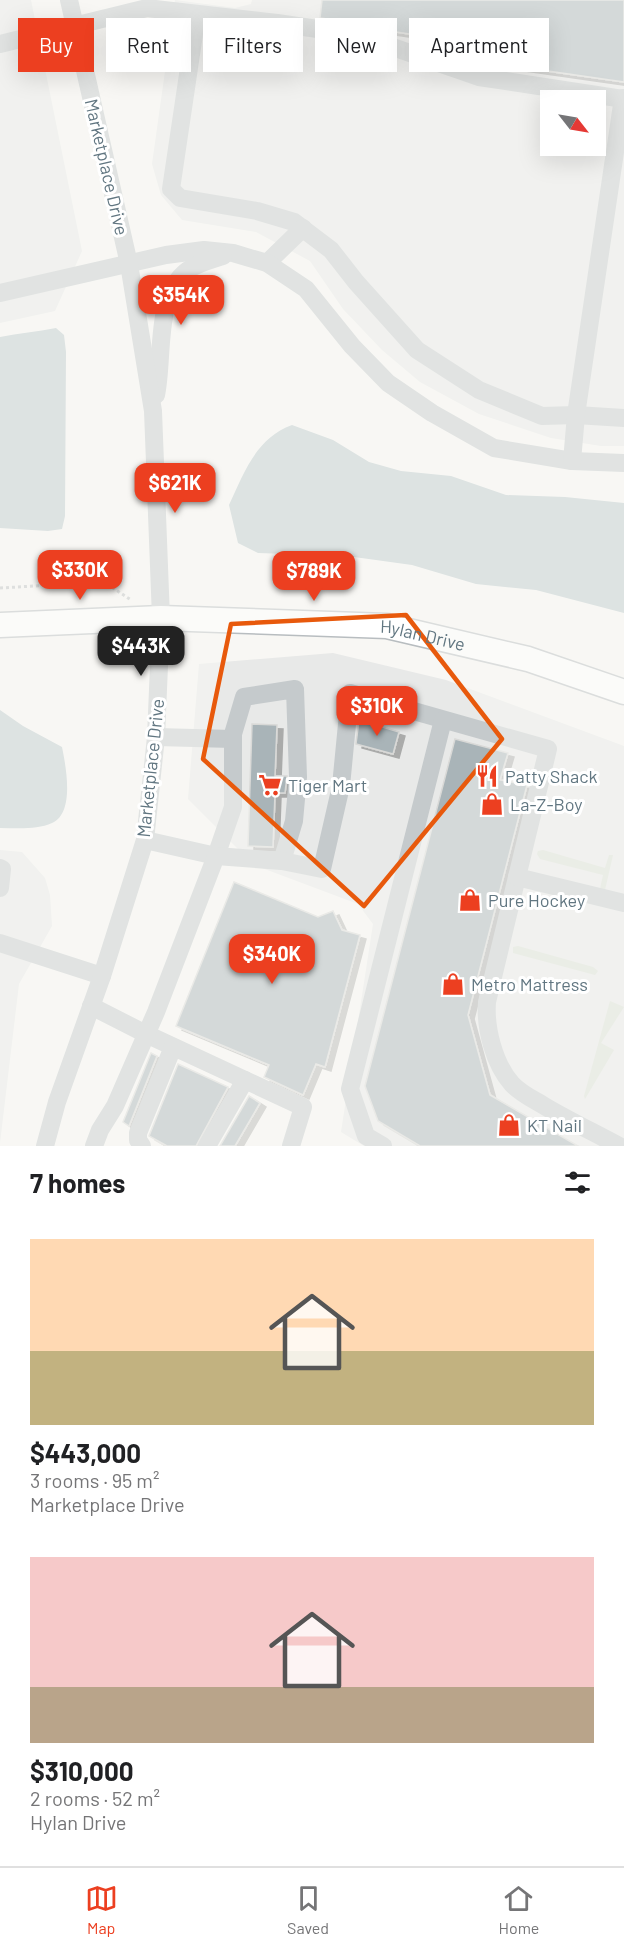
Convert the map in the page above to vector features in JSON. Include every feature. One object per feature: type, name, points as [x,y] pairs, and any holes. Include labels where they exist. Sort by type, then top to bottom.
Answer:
[{"type":"main road","name":"Hylan Drive","points":[[0,625],[161,618],[387,626],[528,659],[624,692]]},
{"type":"street","name":"Marketplace Drive","points":[[69,0],[73,18]]},
{"type":"street","points":[[94,22],[147,8],[358,35],[479,76],[623,99],[576,415],[572,461]]},
{"type":"street","points":[[197,14],[171,189],[180,198],[257,211],[294,222],[331,250],[417,351],[478,390],[542,416],[576,415],[624,418]]},
{"type":"street","points":[[0,44],[18,40]]},
{"type":"street","name":"Marketplace Drive","points":[[45,1146],[57,1102],[102,976],[144,840],[156,736],[161,618],[153,411],[129,264],[85,72]]},
{"type":"street","points":[[267,263],[303,228]]},
{"type":"street","points":[[0,293],[166,255],[204,250],[233,253],[267,263],[306,289],[352,346],[388,383],[432,413],[494,448],[572,461],[624,463]]},
{"type":"street","name":"Marketplace Drive","points":[[153,411],[159,382],[165,306],[172,289],[187,270],[233,253]]},
{"type":"street","points":[[94,1146],[100,1130],[115,1106],[146,1034],[233,807],[233,739],[244,697],[295,689],[298,777],[294,821],[282,861]]},
{"type":"street","points":[[144,840],[216,856],[282,861],[322,869],[341,786],[350,693],[548,749],[487,1002],[486,1017],[497,1057],[508,1078],[517,1089],[619,1146]]},
{"type":"street","points":[[383,1146],[366,1136],[350,1089],[443,720]]},
{"type":"street","points":[[156,736],[233,739]]},
{"type":"street","points":[[0,868],[2,869],[0,888]]},
{"type":"street","points":[[517,877],[624,903]]},
{"type":"street","points":[[0,943],[102,976]]},
{"type":"street","points":[[91,1006],[303,1107],[291,1146]]},
{"type":"street","points":[[142,1146],[138,1140],[138,1133],[173,1047]]},
{"type":"street","points":[[207,1146],[245,1080]]},
{"type":"path","points":[[0,588],[104,582],[132,600]]},
{"type":"highlighted area","points":[[406,615],[502,739],[364,906],[203,759],[231,624]]},
{"type":"shaded area","points":[[0,0],[31,0],[35,18],[18,18],[18,72],[46,72],[82,251],[55,311],[0,323]]},
{"type":"shaded area","points":[[175,0],[235,8],[251,4],[252,0],[624,0],[624,446],[601,446],[551,438],[479,414],[420,382],[382,350],[343,309],[310,261],[256,232],[182,220],[161,195],[152,164],[165,72],[191,72],[191,18],[172,18]]},
{"type":"shaded area","points":[[56,328],[64,335],[66,352],[65,516],[62,529],[48,531],[0,528],[0,337]]},
{"type":"shaded area","points":[[292,425],[333,440],[369,462],[401,471],[451,476],[506,495],[565,497],[624,503],[624,613],[536,590],[476,584],[412,565],[347,556],[258,553],[238,543],[229,505],[246,469],[260,448],[269,438]]},
{"type":"shaded area","points":[[333,653],[446,680],[624,746],[624,1146],[364,1146],[341,1132],[373,924],[358,904],[254,865],[188,799],[199,664]]},
{"type":"shaded area","points":[[0,710],[23,726],[62,747],[67,777],[66,800],[64,810],[52,823],[33,828],[0,828]]},
{"type":"shaded area","points":[[0,850],[22,852],[45,878],[50,895],[52,926],[19,984],[0,1143]]},
{"type":"shaded area","points":[[543,850],[605,868],[609,855],[613,855],[605,890],[600,889],[603,875],[540,859],[538,851]]},
{"type":"shaded area","points":[[518,946],[593,967],[598,971],[595,975],[513,953],[513,947]]},
{"type":"shaded area","points":[[610,1001],[624,1007],[601,1043],[614,1050],[585,1099],[584,1096]]},
{"type":"building","points":[[322,0],[624,0],[624,82],[549,71],[549,18],[409,18],[409,34],[397,32],[397,18],[320,18]]},
{"type":"building","points":[[359,720],[399,732],[393,754],[356,744]]},
{"type":"building","points":[[252,724],[277,725],[275,776],[287,776],[285,793],[275,793],[273,847],[248,846]]},
{"type":"building","points":[[455,739],[508,753],[500,780],[527,785],[468,1015],[490,1095],[578,1146],[420,1146],[378,1121],[365,1086]]},
{"type":"building","points":[[234,882],[318,917],[333,911],[342,930],[360,935],[325,1067],[316,1064],[303,1095],[264,1077],[269,1065],[176,1026]]},
{"type":"building","points":[[151,1053],[157,1056],[129,1126],[123,1122]]},
{"type":"building","points":[[178,1064],[228,1087],[196,1146],[167,1146],[149,1136]]},
{"type":"building","points":[[249,1096],[260,1103],[235,1146],[220,1146]]},
{"type":"place","name":"Patty Shack","points":[[487,776]]},
{"type":"place","name":"Tiger Mart","points":[[270,785]]},
{"type":"place","name":"La-Z-Boy","points":[[492,804]]},
{"type":"place","name":"Pure Hockey","points":[[470,900]]},
{"type":"place","name":"Metro Mattress","points":[[453,984]]},
{"type":"place","name":"KT Nail","points":[[509,1125]]}]
